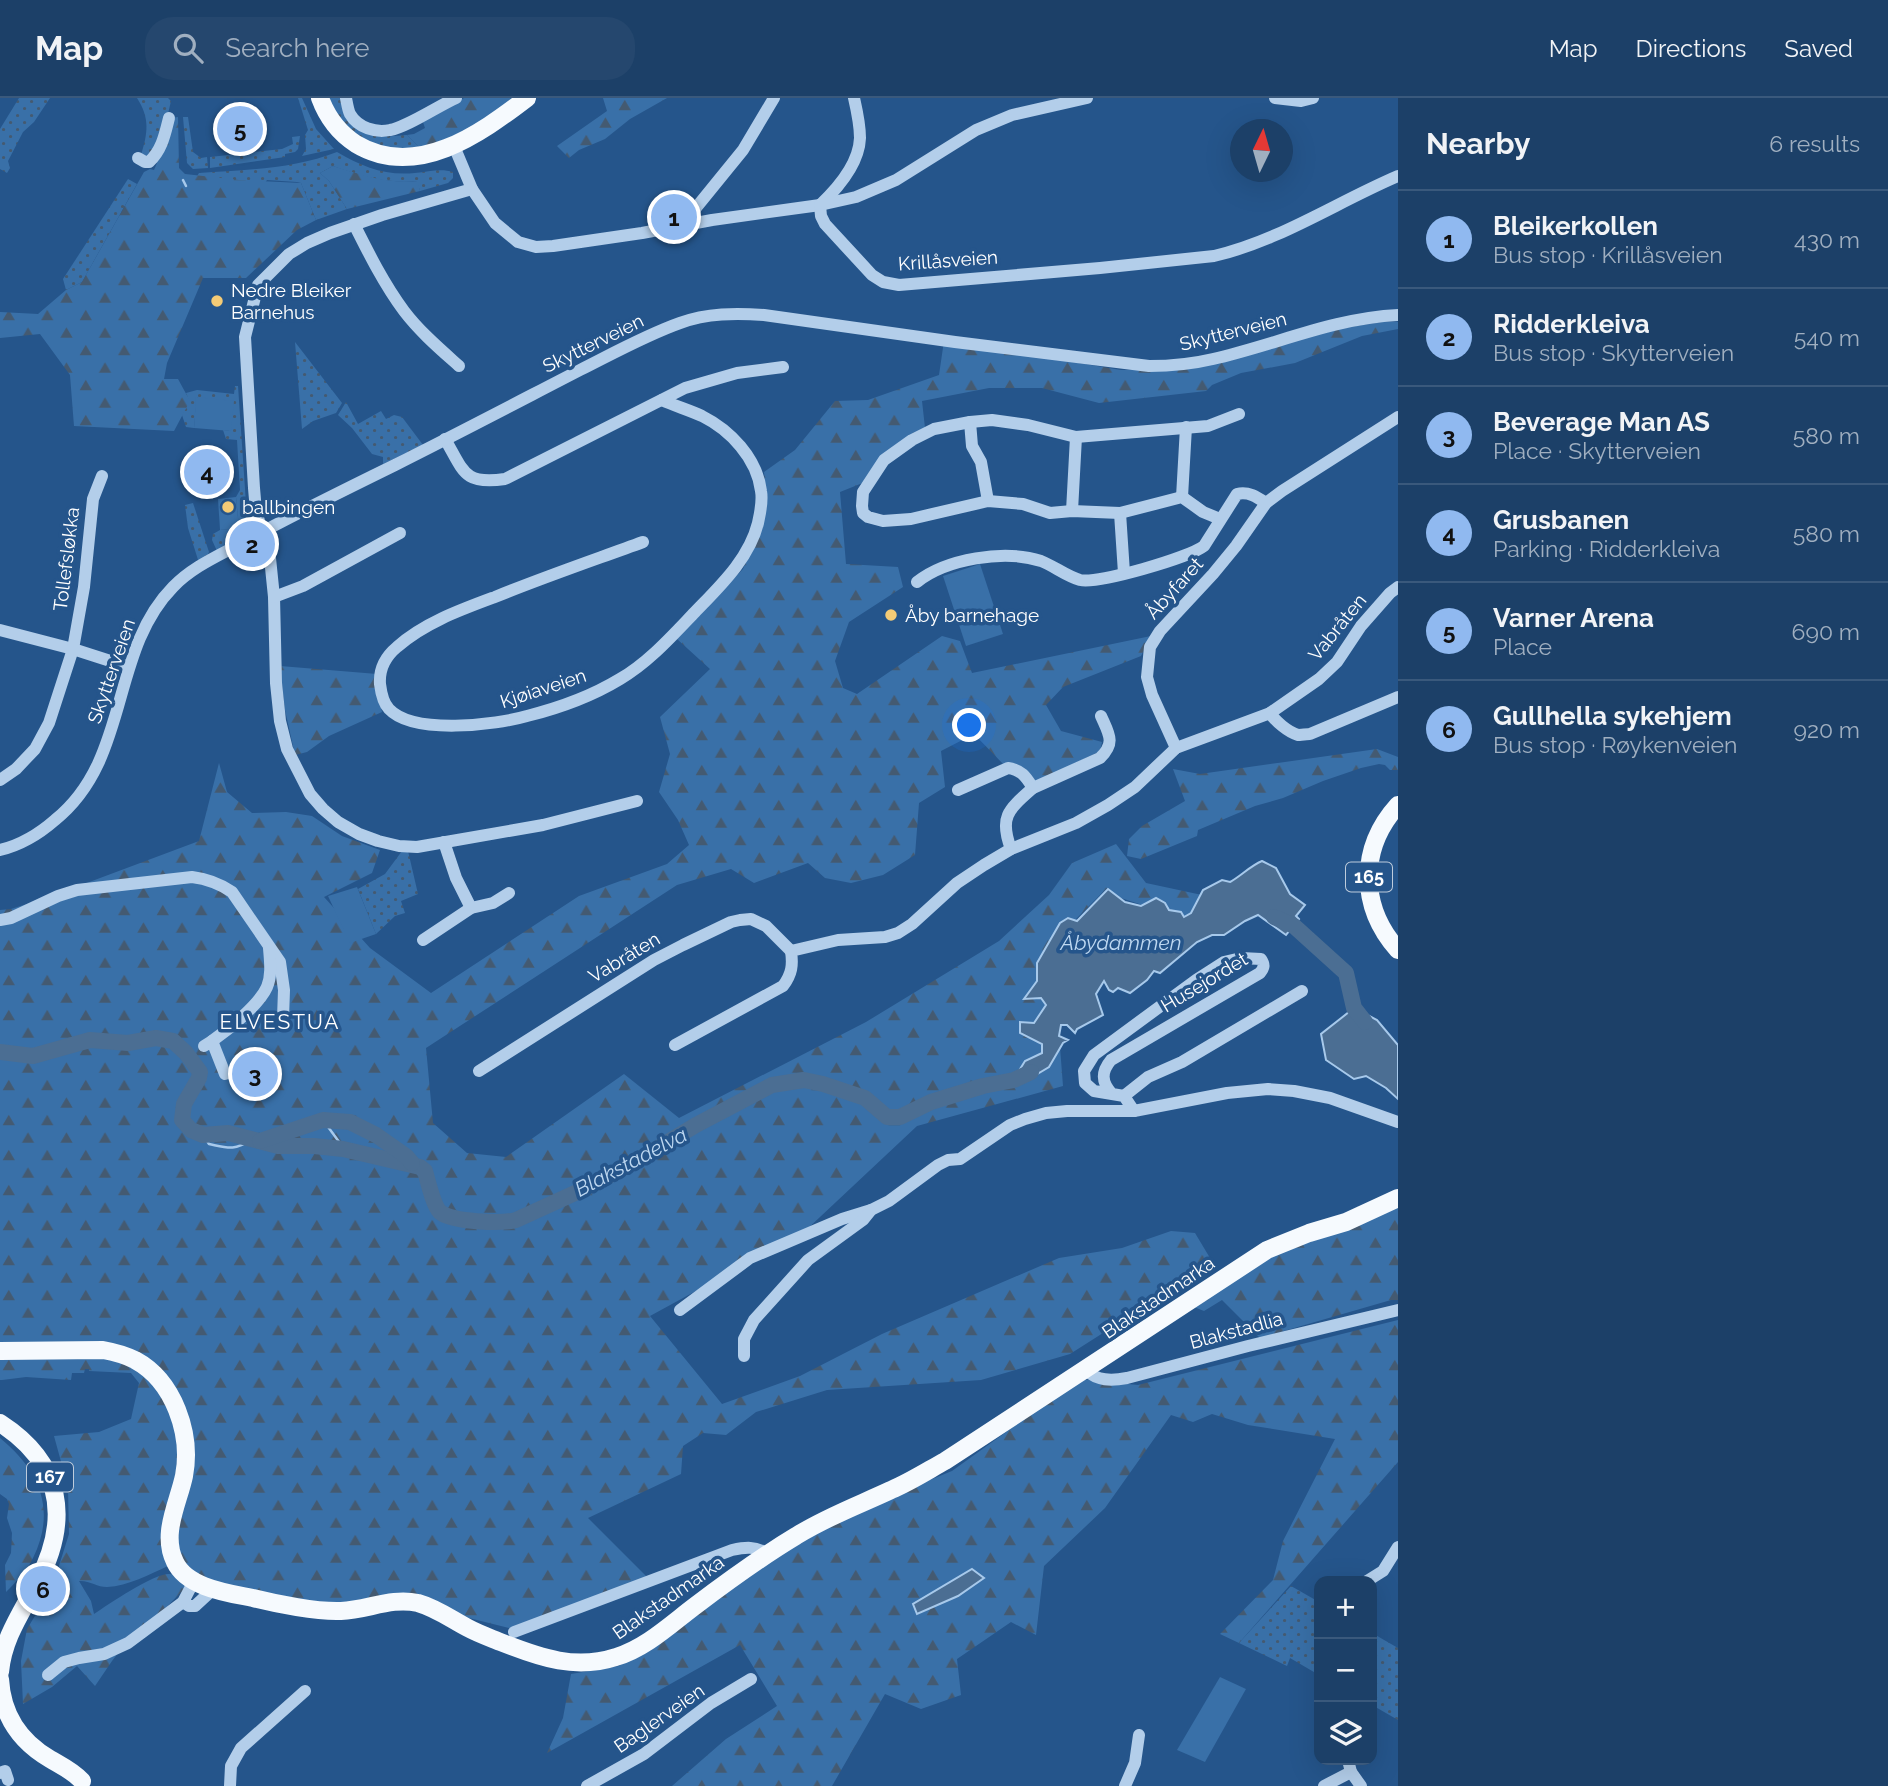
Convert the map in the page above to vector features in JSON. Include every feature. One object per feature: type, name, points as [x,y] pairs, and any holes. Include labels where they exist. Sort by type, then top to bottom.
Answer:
[{"type":"main road","points":[[320,98],[327,114],[344,134],[366,149],[392,156],[420,156],[454,146],[527,98]]},
{"type":"main road","name":"165","points":[[1398,805],[1377,834],[1368,874],[1375,913],[1398,950]]},
{"type":"main road","name":"Blakstadmarka","points":[[194,1581],[219,1591],[330,1610],[342,1611],[404,1601],[432,1608],[469,1629],[549,1660],[573,1664],[616,1657],[646,1642],[768,1554],[816,1524],[917,1477],[1267,1250],[1346,1222],[1398,1198]]},
{"type":"main road","points":[[0,1352],[116,1352],[137,1361],[161,1382],[176,1406],[186,1450],[183,1479],[170,1532],[172,1553],[176,1565],[194,1581]]},
{"type":"main road","name":"167","points":[[0,1423],[29,1445],[44,1465],[50,1478],[56,1515],[55,1530],[39,1580],[7,1641],[0,1672]]},
{"type":"main road","name":"167","points":[[0,1629],[49,1551]]},
{"type":"main road","points":[[0,1679],[2,1716],[7,1737],[26,1757],[87,1784]]},
{"type":"street","points":[[346,98],[349,113],[357,123],[364,128],[378,131],[391,130],[456,98]]},
{"type":"street","points":[[682,225],[743,150],[774,98]]},
{"type":"street","points":[[820,205],[835,191],[854,161],[860,141],[855,98]]},
{"type":"street","points":[[454,146],[472,188],[495,223],[519,242],[536,247],[583,243],[856,197],[897,180],[976,130],[1012,115],[1087,98]]},
{"type":"street","points":[[1275,98],[1301,101],[1313,98]]},
{"type":"street","points":[[148,162],[156,155],[169,118]]},
{"type":"street","name":"Krillåsveien","points":[[820,205],[825,224],[872,275],[883,282],[899,285],[1214,256],[1269,238],[1398,177]]},
{"type":"street","points":[[472,188],[354,225],[307,243],[289,254],[258,285],[244,337],[256,511],[270,558],[274,597],[276,683],[280,721],[287,749],[310,794],[338,822],[359,834],[400,846],[417,846],[543,825],[638,800]]},
{"type":"street","points":[[354,225],[381,276],[405,313],[459,366]]},
{"type":"street","name":"Skytterveien","points":[[0,850],[12,847],[40,832],[61,815],[89,784],[110,735],[129,667],[148,621],[174,586],[195,569],[262,531],[682,322],[714,315],[744,313],[776,316],[968,344],[1149,366],[1211,360],[1349,321],[1398,316]]},
{"type":"street","points":[[446,439],[470,478],[485,482],[505,479],[685,388],[737,373],[783,368]]},
{"type":"street","name":"Kjøiaveien","points":[[643,542],[457,611],[403,642],[389,654],[380,680],[381,692],[389,710],[418,722],[464,726],[490,724],[527,716],[575,700],[622,678],[661,648],[723,583],[742,560],[756,532],[762,493],[758,478],[737,440],[702,416],[662,400]]},
{"type":"street","points":[[1182,497],[1120,513],[1050,513],[1023,503],[988,501],[911,519],[883,521],[863,513],[862,506],[863,492],[884,460],[926,432],[992,420],[1076,437],[1208,426],[1239,414]]},
{"type":"street","name":"Åbyfaret","points":[[1176,748],[1150,686],[1147,666],[1150,647],[1160,631],[1213,574],[1266,503],[1398,417]]},
{"type":"street","points":[[970,422],[972,446],[981,462],[988,501]]},
{"type":"street","points":[[1182,497],[1186,427]]},
{"type":"street","points":[[1072,511],[1076,437]]},
{"type":"street","name":"Tollefsløkka","points":[[0,780],[16,769],[35,749],[49,723],[73,649],[84,587],[93,499],[102,476]]},
{"type":"street","name":"Åbyfaret","points":[[917,582],[939,568],[967,560],[1015,556],[1040,561],[1080,580],[1093,581],[1197,551],[1204,546],[1237,494],[1250,494],[1266,503]]},
{"type":"street","points":[[1182,497],[1203,512],[1220,519]]},
{"type":"street","points":[[1120,513],[1124,573]]},
{"type":"street","points":[[274,597],[303,586],[400,533]]},
{"type":"street","name":"Vabråten","points":[[479,1071],[654,960],[731,922],[751,919],[766,926],[791,951],[838,940],[885,937],[898,933],[912,924],[957,883],[1011,849],[1076,822],[1108,805],[1135,787],[1176,748],[1270,713],[1302,692],[1328,670],[1349,646],[1361,626],[1398,587]]},
{"type":"street","points":[[0,630],[129,667]]},
{"type":"street","points":[[1270,713],[1274,719],[1298,735],[1310,734],[1398,696]]},
{"type":"street","points":[[1011,849],[1004,822],[1017,804],[1033,788],[1100,758],[1108,751],[1109,734],[1101,716]]},
{"type":"street","points":[[958,790],[1008,768],[1024,774],[1033,788]]},
{"type":"street","points":[[444,842],[456,878],[471,908]]},
{"type":"street","points":[[0,920],[11,918],[77,890],[192,877],[214,881],[232,892],[280,962],[284,1018]]},
{"type":"street","points":[[423,940],[471,908],[509,894]]},
{"type":"street","points":[[225,1074],[208,1044],[238,1021],[267,987],[271,972],[268,944]]},
{"type":"street","points":[[675,1045],[783,986],[793,968],[791,951]]},
{"type":"street","name":"Husejordet","points":[[1118,1095],[1094,1091],[1085,1083],[1084,1071],[1094,1055],[1156,1008],[1224,962],[1241,958],[1261,959],[1264,969],[1259,974],[1111,1060],[1105,1067],[1103,1073],[1106,1088],[1118,1095],[1134,1111]]},
{"type":"street","points":[[1118,1095],[1148,1077],[1182,1062],[1301,991]]},
{"type":"street","points":[[680,1310],[750,1258],[842,1219],[871,1210],[938,1165],[966,1156],[1010,1125],[1046,1113],[1134,1111],[1227,1093],[1268,1089],[1331,1098],[1398,1122]]},
{"type":"street","points":[[744,1356],[744,1339],[749,1329],[779,1292],[808,1260],[863,1220],[871,1210]]},
{"type":"street","name":"Blakstadlia","points":[[1085,1370],[1092,1376],[1112,1381],[1398,1310]]},
{"type":"street","name":"Blakstadmarka","points":[[514,1632],[732,1550],[750,1546],[768,1554]]},
{"type":"street","points":[[1375,1576],[1383,1571],[1398,1547]]},
{"type":"street","points":[[48,1675],[64,1662],[104,1654],[128,1643],[183,1602],[194,1581]]},
{"type":"street","points":[[183,1602],[195,1606],[208,1594]]},
{"type":"street","name":"Baglerveien","points":[[587,1786],[644,1754],[711,1703],[751,1679]]},
{"type":"street","points":[[230,1786],[229,1776],[241,1748],[305,1691]]},
{"type":"street","points":[[1125,1786],[1135,1763],[1139,1735]]},
{"type":"street","points":[[1324,1786],[1350,1766],[1361,1786]]},
{"type":"green space","points":[[19,98],[50,98],[34,122],[23,132],[8,161],[10,168],[7,173],[0,169],[0,129]]},
{"type":"green space","points":[[137,98],[168,98],[171,101],[163,135],[151,158],[141,155],[146,126],[144,112]]},
{"type":"green space","points":[[298,98],[302,98],[316,129],[334,149],[302,156],[306,149],[305,135],[308,130]]},
{"type":"green space","points":[[327,98],[342,98],[346,114],[380,137],[407,135],[422,150],[379,149],[344,127]]},
{"type":"green space","points":[[464,98],[519,98],[488,121],[422,150],[407,135],[425,128],[422,119]]},
{"type":"green space","points":[[603,98],[667,98],[630,119],[605,139],[579,150],[569,158],[557,146],[607,111]]},
{"type":"green space","points":[[178,117],[179,168],[185,174],[301,183],[316,220],[297,230],[246,278],[203,278],[167,363],[164,379],[178,379],[190,401],[174,431],[74,426],[70,375],[40,334],[0,338],[0,312],[38,314],[66,290],[82,282],[144,172],[154,170],[172,118]]},
{"type":"green space","points":[[183,117],[188,117],[193,152],[201,158],[207,157],[208,168],[193,169],[187,163]]},
{"type":"green space","points":[[300,136],[298,149],[285,154],[285,157],[210,168],[210,157],[282,149],[293,144],[292,137]]},
{"type":"green space","points":[[337,152],[384,172],[404,174],[444,170],[453,172],[453,178],[448,183],[420,191],[417,181],[374,178],[333,166],[320,173],[329,181],[347,209],[316,220],[301,183],[267,180],[264,184],[193,183],[199,173],[287,165]]},
{"type":"green space","points":[[333,166],[385,180],[418,181],[420,191],[347,209],[329,181],[320,173]]},
{"type":"green space","points":[[128,179],[137,184],[82,282],[66,290],[63,279]]},
{"type":"green space","points":[[1398,322],[1398,329],[1362,336],[1295,363],[1241,373],[1212,385],[1206,391],[1099,403],[1042,388],[989,388],[922,401],[925,428],[865,482],[840,492],[846,564],[898,567],[903,587],[849,622],[835,661],[843,688],[857,694],[942,636],[960,641],[972,673],[1151,636],[1141,656],[1063,687],[1046,705],[1061,731],[1102,742],[1100,751],[1035,783],[1006,767],[974,734],[941,751],[945,787],[919,803],[915,855],[883,875],[851,883],[825,878],[808,863],[754,883],[731,869],[677,885],[426,1048],[433,1123],[467,1153],[506,1157],[624,1074],[679,1118],[866,1022],[999,941],[1049,895],[1072,863],[1116,844],[1146,883],[1202,895],[1194,922],[1118,897],[1107,888],[1052,943],[1063,1086],[917,1126],[804,1232],[650,1316],[722,1404],[800,1376],[882,1334],[1059,1258],[1122,1248],[1171,1231],[1195,1233],[1213,1263],[1070,1354],[981,1380],[827,1390],[756,1412],[726,1435],[703,1433],[683,1446],[681,1474],[588,1518],[647,1577],[513,1629],[417,1605],[320,1609],[215,1591],[172,1559],[186,1435],[162,1384],[114,1356],[0,1350],[0,910],[52,896],[199,841],[219,763],[227,792],[252,813],[286,812],[312,816],[342,836],[380,850],[372,873],[324,897],[370,948],[431,993],[579,896],[667,864],[689,845],[678,820],[659,792],[670,754],[660,717],[710,669],[677,639],[743,569],[761,529],[767,506],[764,472],[795,450],[835,401],[868,400],[939,375],[944,341],[1121,370],[1173,370],[1324,331]]},
{"type":"green space","points":[[295,342],[342,403],[336,413],[313,421],[302,429]]},
{"type":"green space","points":[[235,386],[238,386],[248,533],[217,551],[212,540],[213,534],[220,530],[239,528],[236,497],[240,490],[237,440],[226,439],[223,430],[230,431],[197,397],[194,428],[186,427],[182,415],[189,401],[186,393],[197,390],[234,394]]},
{"type":"green space","points":[[196,397],[234,401],[231,431],[194,428]]},
{"type":"green space","points":[[346,402],[358,424],[381,411],[386,419],[394,415],[402,417],[423,445],[383,464],[383,457],[372,454],[338,415]]},
{"type":"green space","name":"ballbingen","points":[[236,497],[239,528],[220,530],[218,499]]},
{"type":"green space","points":[[193,503],[209,552],[199,563],[188,528],[185,505]]},
{"type":"green space","points":[[980,564],[1003,634],[966,646],[943,576]]},
{"type":"green space","points":[[280,666],[377,674],[376,685],[382,712],[329,736],[307,752],[295,755],[285,710]]},
{"type":"green space","points":[[1377,749],[1398,757],[1398,770],[1390,770],[1379,764],[1361,768],[1255,806],[1198,830],[1197,836],[1141,859],[1127,856],[1129,839],[1142,826],[1185,801],[1173,769],[1200,774]]},
{"type":"green space","points":[[402,851],[408,851],[418,894],[401,901],[405,913],[395,916],[376,934],[358,889],[385,874]]},
{"type":"green space","points":[[357,887],[376,934],[350,943],[328,896]]},
{"type":"green space","points":[[1398,1204],[1398,1300],[1260,1338],[1222,1300],[1204,1311],[1194,1307],[1260,1258]]},
{"type":"green space","points":[[1398,1320],[1398,1462],[1239,1643],[1220,1634],[1273,1580],[1283,1541],[1335,1439],[1248,1425],[1212,1414],[1193,1422],[1171,1415],[1105,1508],[1044,1566],[1036,1635],[1011,1622],[957,1659],[961,1695],[921,1709],[885,1694],[832,1786],[672,1786],[726,1739],[777,1706],[740,1645],[547,1753],[563,1718],[571,1674],[619,1666],[757,1563],[841,1516],[952,1471],[1080,1379],[1138,1385]]},
{"type":"green space","points":[[0,1355],[95,1356],[133,1366],[149,1379],[162,1398],[179,1434],[168,1566],[115,1586],[103,1587],[79,1581],[91,1601],[94,1614],[131,1590],[162,1575],[174,1575],[188,1585],[152,1622],[131,1636],[95,1686],[77,1666],[52,1687],[23,1704],[21,1661],[27,1629],[52,1588],[69,1534],[68,1487],[54,1436],[99,1432],[131,1419],[139,1383],[131,1373],[89,1369],[85,1369],[84,1373],[72,1373],[71,1380],[26,1377],[0,1380]]},
{"type":"green space","points":[[0,1438],[14,1450],[34,1477],[43,1507],[40,1540],[33,1558],[6,1592],[5,1565],[11,1553],[12,1533],[7,1518],[9,1504],[0,1494]]},
{"type":"green space","points":[[1291,1586],[1314,1599],[1314,1672],[1290,1658],[1287,1666],[1239,1643]]},
{"type":"green space","points":[[1377,1636],[1398,1648],[1398,1720],[1377,1708]]},
{"type":"green space","points":[[1220,1677],[1246,1689],[1205,1762],[1177,1750]]},
{"type":"water","name":"Åbydammen","points":[[1262,861],[1276,868],[1290,894],[1305,905],[1296,916],[1299,919],[1286,935],[1258,915],[1224,935],[1212,935],[1197,942],[1160,973],[1154,971],[1130,993],[1118,988],[1113,992],[1104,981],[1096,994],[1103,1015],[1077,1029],[1075,1033],[1067,1025],[1061,1025],[1059,1036],[1068,1040],[1063,1043],[1049,1067],[1024,1082],[1008,1078],[1017,1074],[1025,1061],[1042,1053],[1042,1044],[1020,1033],[1020,1022],[1034,1023],[1046,1005],[1041,998],[1024,999],[1037,981],[1037,963],[1060,923],[1068,918],[1077,921],[1108,889],[1125,902],[1141,906],[1156,898],[1165,903],[1169,910],[1181,912],[1184,917],[1191,913],[1203,890],[1222,880],[1230,882]]},
{"type":"water","points":[[1354,1008],[1377,1020],[1398,1045],[1398,1099],[1366,1076],[1354,1079],[1326,1060],[1321,1034]]},
{"type":"water","points":[[972,1569],[984,1578],[958,1596],[917,1614],[913,1604]]},
{"type":"waterway","points":[[183,180],[186,186]]},
{"type":"waterway","points":[[1274,917],[1294,926],[1346,973],[1354,1008],[1365,1022]]},
{"type":"waterway","name":"Blakstadelva","points":[[0,1052],[33,1056],[90,1040],[128,1043],[156,1038],[173,1041],[200,1072],[184,1104],[182,1120],[191,1130],[203,1135],[228,1133],[278,1146],[343,1149],[420,1167],[425,1171],[433,1199],[440,1212],[455,1218],[489,1222],[516,1220],[586,1188],[772,1085],[804,1080],[823,1084],[865,1098],[887,1117],[900,1117],[931,1102],[983,1086],[1014,1080],[1031,1072]]},
{"type":"waterway","points":[[323,1120],[345,1150]]},
{"type":"waterway","points":[[260,1141],[323,1120],[350,1122],[376,1135],[412,1163]]},
{"type":"waterway","points":[[203,1135],[209,1144],[226,1147],[240,1146],[251,1140]]},
{"type":"place","name":"Varner Arena","points":[[240,129]]},
{"type":"place","name":"Bleikerkollen","points":[[674,217]]},
{"type":"place","name":"Nedre Bleiker Barnehus","points":[[217,301]]},
{"type":"place","name":"Grusbanen","points":[[207,472]]},
{"type":"place","name":"ballbingen","points":[[228,507]]},
{"type":"place","name":"Ridderkleiva","points":[[252,544]]},
{"type":"place","name":"Åby barnehage","points":[[891,615]]},
{"type":"place","name":"Beverage Man AS","points":[[255,1074]]},
{"type":"place","name":"Gullhella sykehjem","points":[[43,1589]]},
{"type":"district","name":"ELVESTUA","points":[[280,1022]]}]
